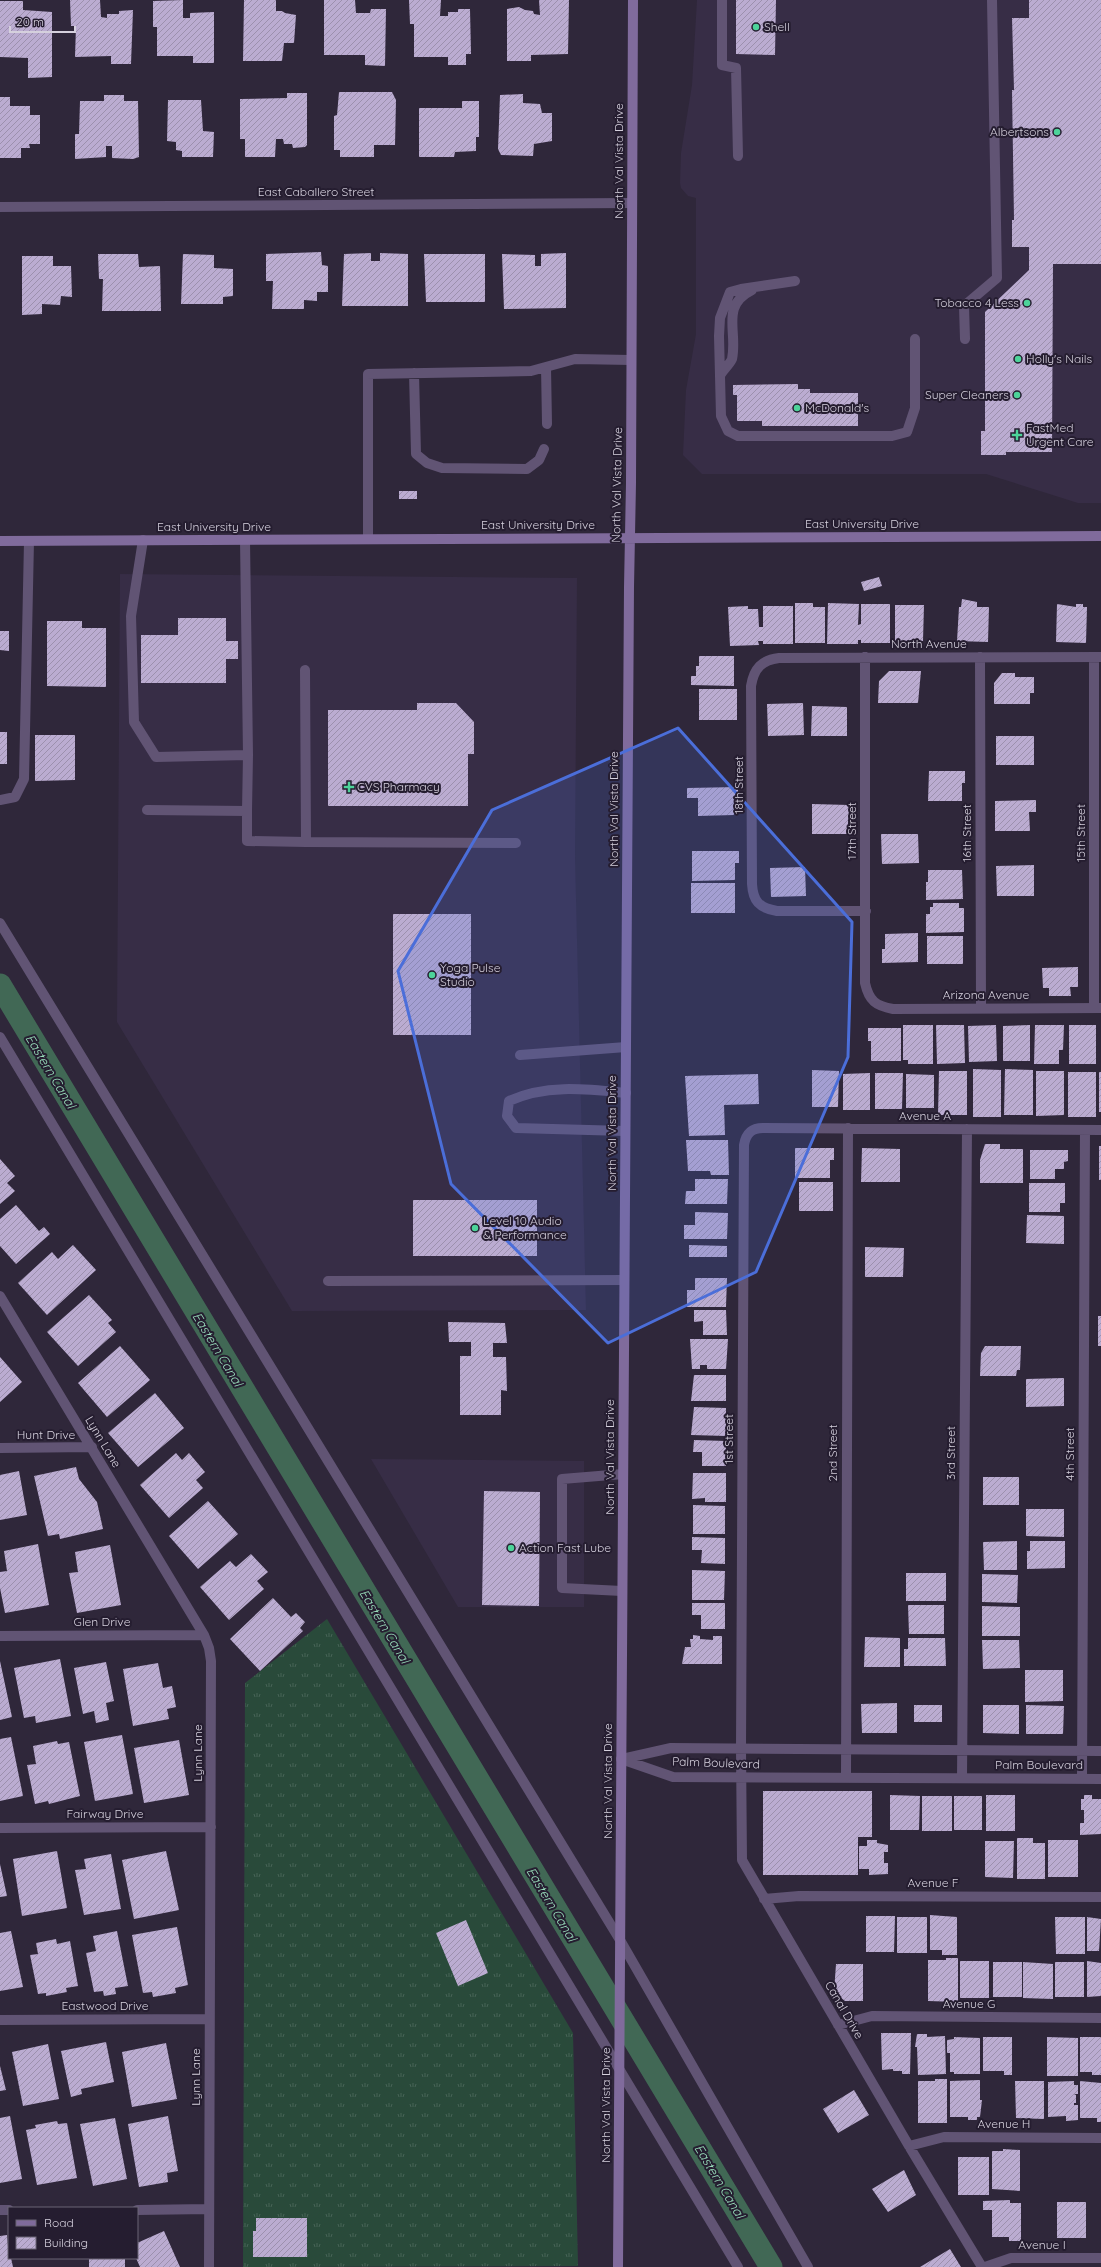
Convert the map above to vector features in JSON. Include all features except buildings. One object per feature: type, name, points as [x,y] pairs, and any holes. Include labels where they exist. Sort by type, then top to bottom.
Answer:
[{"type":"main road","name":"North Val Vista Drive","points":[[618,2267],[630,538],[632,0]]},
{"type":"main road","name":"East University Drive","points":[[0,541],[368,538],[1101,536]]},
{"type":"street","points":[[722,0],[722,65],[736,68],[738,156]]},
{"type":"street","points":[[965,340],[964,306],[997,278],[992,0]]},
{"type":"street","name":"East Caballero Street","points":[[0,207],[632,203]]},
{"type":"street","points":[[795,281],[759,287],[740,296],[734,307],[731,360],[721,374],[721,416],[728,431],[738,436],[892,436],[907,432],[912,423],[915,408],[914,340]]},
{"type":"street","points":[[368,538],[368,374],[531,371],[575,359],[631,360]]},
{"type":"street","points":[[546,367],[547,424]]},
{"type":"street","points":[[414,373],[416,454],[427,462],[442,468],[527,469],[539,460],[544,449]]},
{"type":"street","points":[[142,540],[131,616],[134,722],[156,757],[248,755]]},
{"type":"street","points":[[245,540],[248,755],[247,841],[516,843]]},
{"type":"street","points":[[0,800],[15,797],[24,779],[29,541]]},
{"type":"street","name":"17th Street","points":[[865,657],[866,984],[869,997],[873,1002]]},
{"type":"street","name":"16th Street","points":[[980,657],[981,1008]]},
{"type":"street","name":"North Avenue","points":[[758,665],[764,661],[779,658],[1097,657]]},
{"type":"street","name":"15th Street","points":[[1097,657],[1098,1008]]},
{"type":"street","name":"18th Street","points":[[758,665],[751,686],[752,884],[755,899],[758,905],[777,911],[866,911]]},
{"type":"street","points":[[305,670],[306,842]]},
{"type":"street","points":[[147,810],[247,811]]},
{"type":"street","points":[[0,924],[620,1943],[808,2267]]},
{"type":"street","name":"Arizona Avenue","points":[[873,1002],[893,1009],[1098,1008]]},
{"type":"street","points":[[0,1037],[738,2267]]},
{"type":"street","points":[[520,1054],[626,1047]]},
{"type":"street","points":[[625,1131],[516,1128],[508,1116],[509,1101],[527,1093],[558,1089],[626,1093]]},
{"type":"street","name":"Avenue A","points":[[750,1132],[756,1128],[1101,1130]]},
{"type":"street","name":"2nd Street","points":[[846,1778],[848,1128]]},
{"type":"street","name":"3rd Street","points":[[962,1778],[967,1129]]},
{"type":"street","name":"4th Street","points":[[1082,1779],[1085,1130]]},
{"type":"street","name":"1st Street","points":[[741,1749],[744,1145],[745,1137],[750,1132]]},
{"type":"street","points":[[328,1281],[624,1280]]},
{"type":"street","name":"Lynn Lane","points":[[0,1296],[204,1635],[209,1648],[211,1827],[209,2267]]},
{"type":"street","name":"Hunt Drive","points":[[0,1448],[92,1447]]},
{"type":"street","points":[[622,1591],[562,1588],[562,1479],[623,1474]]},
{"type":"street","name":"Glen Drive","points":[[0,1636],[204,1635]]},
{"type":"street","name":"Palm Boulevard","points":[[621,1759],[671,1748],[845,1751],[1101,1751]]},
{"type":"street","name":"Canal Drive","points":[[741,1749],[742,1860],[909,2146],[982,2267]]},
{"type":"street","name":"Palm Boulevard","points":[[621,1759],[673,1777],[1101,1779]]},
{"type":"street","name":"Fairway Drive","points":[[0,1828],[211,1827]]},
{"type":"street","name":"Avenue F","points":[[764,1900],[799,1896],[1101,1897]]},
{"type":"street","name":"Avenue G","points":[[838,2025],[872,2016],[1101,2018]]},
{"type":"street","name":"Eastwood Drive","points":[[0,2020],[209,2019]]},
{"type":"street","name":"Avenue H","points":[[909,2146],[944,2137],[1101,2138]]},
{"type":"street","points":[[138,2210],[209,2209]]},
{"type":"street","name":"Avenue I","points":[[985,2267],[1011,2258],[1101,2258]]},
{"type":"highlighted area","points":[[678,728],[852,922],[848,1057],[756,1272],[608,1343],[451,1184],[398,971],[492,810]]},
{"type":"shaded area","points":[[697,0],[1101,0],[1101,503],[1078,503],[986,474],[702,474],[683,455],[686,390],[696,334],[696,198],[688,196],[681,188],[680,183],[681,153],[692,85]]},
{"type":"shaded area","points":[[120,574],[577,578],[575,857],[586,1310],[292,1311],[117,1022]]},
{"type":"shaded area","points":[[371,1459],[584,1461],[584,1607],[458,1607]]},
{"type":"green space","points":[[327,1619],[573,2033],[578,2266],[243,2267],[245,1683]]},
{"type":"waterway","name":"Eastern Canal","points":[[0,985],[771,2267]]},
{"type":"place","name":"Shell","points":[[756,27]]},
{"type":"place","name":"Albertsons","points":[[1057,132]]},
{"type":"place","name":"Tobacco 4 Less","points":[[1027,303]]},
{"type":"place","name":"Holly's Nails","points":[[1018,359]]},
{"type":"place","name":"Super Cleaners","points":[[1017,395]]},
{"type":"place","name":"McDonald's","points":[[797,408]]},
{"type":"place","name":"FastMed Urgent Care","points":[[1017,435]]},
{"type":"place","name":"CVS Pharmacy","points":[[349,787]]},
{"type":"place","name":"Yoga Pulse Studio","points":[[432,975]]},
{"type":"place","name":"Level 10 Audio & Performance","points":[[475,1228]]},
{"type":"place","name":"Action Fast Lube","points":[[511,1548]]}]
